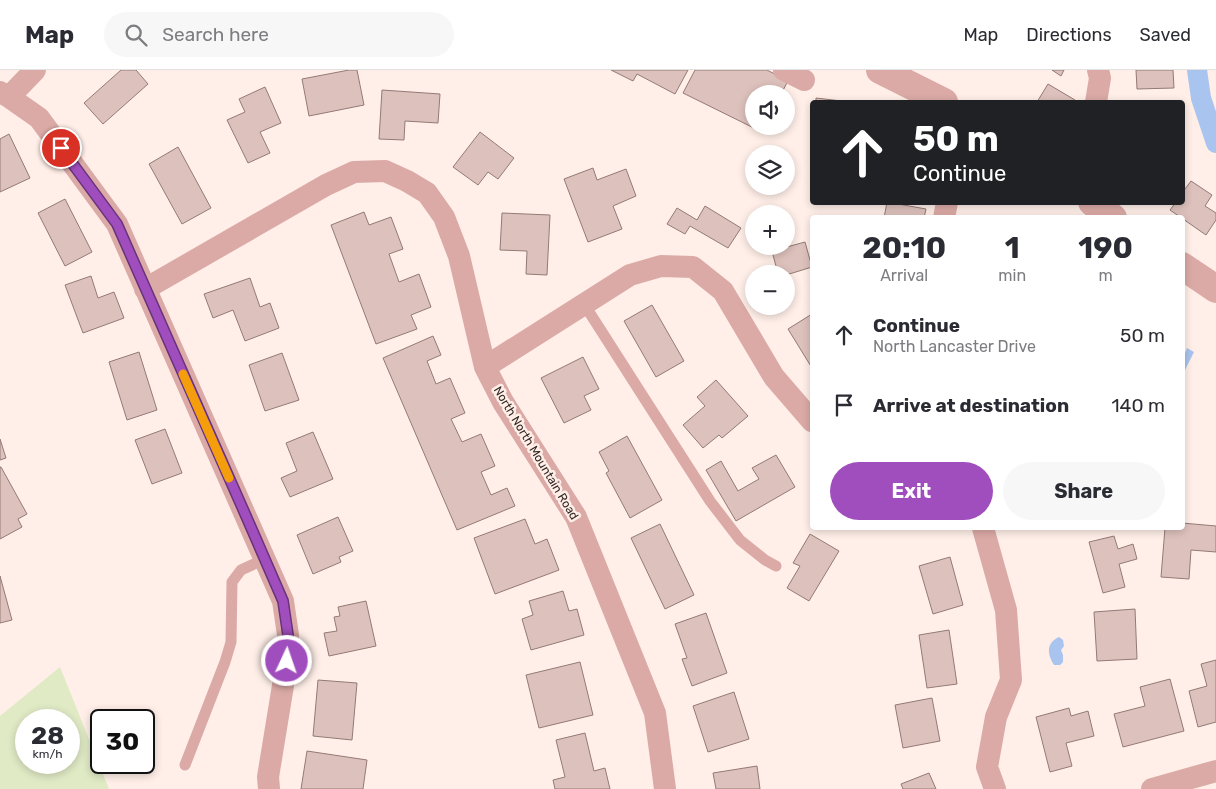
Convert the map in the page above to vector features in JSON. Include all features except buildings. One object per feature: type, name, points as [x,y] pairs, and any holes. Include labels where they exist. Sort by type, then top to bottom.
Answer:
[{"type":"street","points":[[35,70],[5,94],[39,118],[117,224],[283,601],[288,635],[287,661],[268,777],[269,789]]},
{"type":"street","points":[[880,70],[940,100]]},
{"type":"street","points":[[1096,100],[1100,78],[1098,70]]},
{"type":"street","name":"North North Mountain Road","points":[[145,289],[326,184],[354,172],[386,171],[427,193],[444,217],[459,256],[485,367],[503,402],[576,517],[655,712],[664,789]]},
{"type":"street","points":[[1096,205],[1109,215]]},
{"type":"street","points":[[485,367],[630,275],[661,266],[693,267],[723,291],[774,377],[810,419]]},
{"type":"street","points":[[1185,268],[1216,289]]},
{"type":"street","points":[[984,530],[1006,610],[1011,680],[996,717],[987,767],[995,789]]},
{"type":"street","points":[[1152,789],[1216,771]]},
{"type":"lane","points":[[584,304],[710,501],[740,540],[765,560],[776,566]]},
{"type":"lane","points":[[185,765],[231,642],[232,582],[242,570],[265,559]]},
{"type":"green space","points":[[60,667],[77,709],[15,709],[15,774],[80,774],[80,717],[90,742],[90,774],[103,774],[109,789],[0,789],[0,716]]},
{"type":"water","points":[[1187,348],[1194,352],[1185,370],[1185,353]]},
{"type":"water","points":[[1059,637],[1063,640],[1064,646],[1061,650],[1063,662],[1060,665],[1054,665],[1049,649],[1052,642]]},
{"type":"waterway","points":[[1197,70],[1201,98],[1216,143]]},
{"type":"slow traffic","points":[[183,374],[229,478]]},
{"type":"route","points":[[61,148],[117,224],[246,516],[283,601],[288,635],[287,661]]}]
